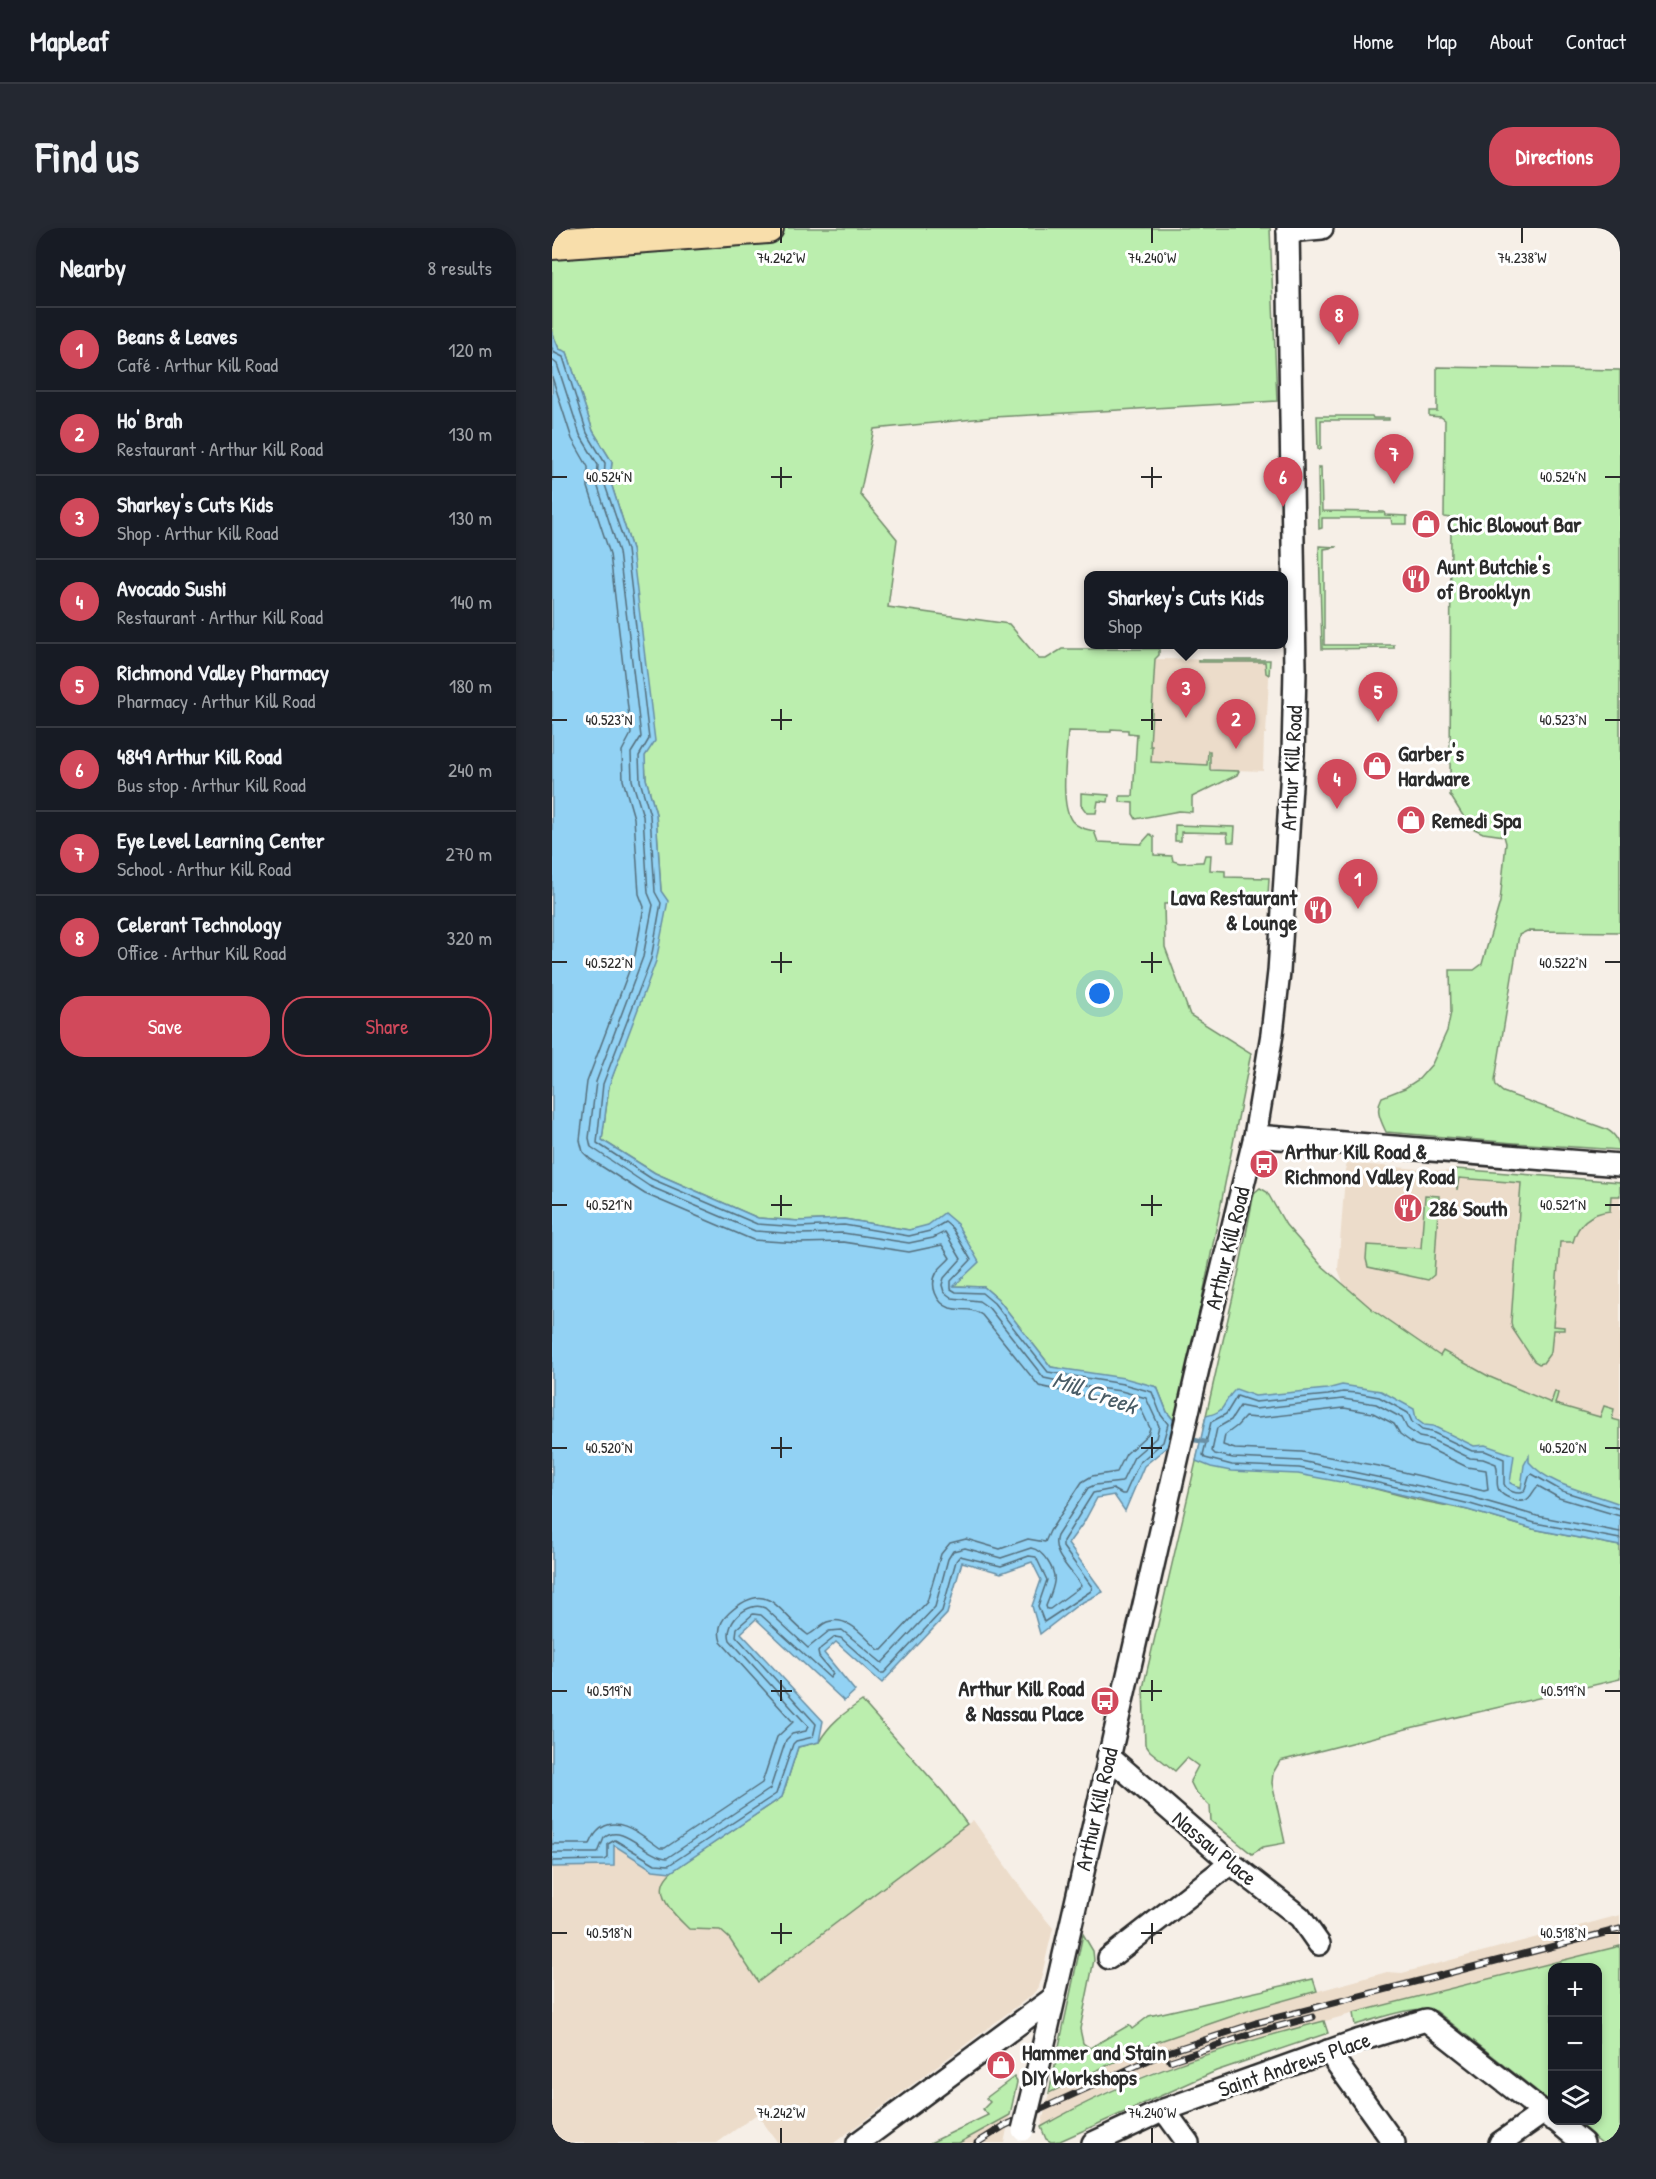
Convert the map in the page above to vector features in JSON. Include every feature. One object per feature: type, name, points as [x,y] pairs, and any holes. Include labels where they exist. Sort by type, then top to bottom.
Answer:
[{"type":"highway","points":[[552,244],[768,228]]},
{"type":"street","points":[[1288,229],[1322,228]]},
{"type":"street","name":"Arthur Kill Road","points":[[1025,2139],[1052,1998],[1199,1364],[1255,1136],[1272,1034],[1280,972],[1293,754],[1295,620],[1288,229]]},
{"type":"street","points":[[1255,1136],[1620,1165]]},
{"type":"street","name":"Nassau Place","points":[[1108,1756],[1231,1863],[1300,1917],[1319,1944]]},
{"type":"street","points":[[1109,1959],[1231,1863]]},
{"type":"street","points":[[858,2143],[1052,1998]]},
{"type":"street","name":"Saint Andrews Place","points":[[1094,2143],[1164,2110],[1328,2051],[1422,2021],[1430,2021],[1548,2115]]},
{"type":"street","points":[[1328,2051],[1394,2143]]},
{"type":"street","points":[[1164,2110],[1188,2143]]},
{"type":"street","points":[[1500,2143],[1548,2118]]},
{"type":"street","points":[[1560,2125],[1583,2143]]},
{"type":"shaded area","points":[[1155,659],[1270,660],[1263,771],[1149,767]]},
{"type":"shaded area","points":[[1346,1163],[1620,1182],[1620,1425],[1540,1406],[1441,1356],[1373,1310],[1344,1285],[1338,1269]]},
{"type":"shaded area","points":[[973,1820],[1032,1903],[1053,1928],[1039,1987],[1032,1995],[834,2143],[778,2143],[757,2114],[717,2143],[552,2143],[552,1867],[613,1866],[614,1845],[653,1870],[671,1872],[663,1884],[703,1930],[720,1930],[729,1938],[758,1982]]},
{"type":"shaded area","points":[[1620,1915],[1620,1946],[1369,2009],[1224,2049],[1156,2071],[1110,2090],[1041,2127],[1049,2093],[1157,2042],[1253,2009],[1387,1972],[1402,1973]]},
{"type":"shaded area","points":[[1010,2115],[1004,2143],[959,2143],[979,2132]]},
{"type":"green space","points":[[603,228],[1270,228],[1277,401],[994,417],[874,429],[860,494],[897,539],[888,607],[1009,624],[1039,659],[1046,659],[1062,649],[1159,649],[1159,655],[1155,659],[1151,762],[1207,765],[1208,751],[1210,751],[1210,770],[1239,771],[1237,775],[1192,797],[1192,812],[1179,811],[1136,819],[1133,814],[1133,803],[1120,802],[1120,796],[1133,796],[1137,734],[1128,733],[1128,730],[1111,729],[1111,732],[1068,731],[1065,791],[1068,813],[1077,825],[1094,831],[1098,842],[1141,844],[1150,834],[1154,837],[1154,855],[1172,856],[1173,861],[1180,863],[1203,862],[1205,855],[1211,855],[1210,870],[1225,871],[1225,877],[1269,878],[1268,896],[1243,893],[1201,903],[1164,904],[1165,947],[1190,1015],[1251,1053],[1184,1390],[1175,1422],[1167,1412],[1157,1387],[1051,1367],[998,1299],[984,1287],[954,1286],[928,1226],[909,1230],[844,1219],[799,1221],[758,1218],[655,1173],[602,1140],[609,1086],[629,1029],[667,901],[661,892],[656,814],[646,779],[632,549],[610,480],[612,462],[593,431],[567,352],[559,349],[552,332],[552,232]]},
{"type":"green space","points":[[1437,367],[1620,370],[1620,932],[1527,931],[1519,935],[1495,1080],[1496,1086],[1503,1092],[1606,1129],[1616,1137],[1620,1150],[1386,1132],[1379,1114],[1382,1097],[1405,1088],[1419,1079],[1432,1064],[1447,1031],[1451,1012],[1450,970],[1474,970],[1482,964],[1500,902],[1506,843],[1504,836],[1483,833],[1470,827],[1450,795],[1451,518],[1444,517],[1445,420],[1441,417],[1429,416],[1429,411],[1437,411]]},
{"type":"green space","points":[[1317,416],[1372,416],[1373,418],[1389,418],[1389,420],[1321,420],[1321,449],[1318,449]]},
{"type":"green space","points":[[1318,467],[1321,467],[1322,511],[1384,512],[1385,515],[1407,516],[1407,524],[1392,524],[1391,518],[1322,518],[1322,528],[1319,529]]},
{"type":"green space","points":[[1319,546],[1337,547],[1324,549],[1324,645],[1394,645],[1394,648],[1322,649]]},
{"type":"green space","points":[[1198,660],[1270,660],[1269,675],[1266,673],[1265,662],[1198,662]]},
{"type":"green space","points":[[1081,793],[1109,795],[1108,802],[1098,801],[1096,813],[1087,813],[1081,805]]},
{"type":"green space","points":[[1175,825],[1235,827],[1234,842],[1228,842],[1227,833],[1181,832],[1181,841],[1175,841]]},
{"type":"green space","points":[[1456,1169],[1620,1182],[1620,1196],[1611,1196],[1610,1211],[1596,1214],[1586,1220],[1578,1229],[1573,1242],[1560,1242],[1553,1326],[1564,1327],[1564,1330],[1553,1330],[1551,1352],[1543,1363],[1539,1364],[1534,1361],[1512,1328],[1511,1322],[1521,1183],[1459,1178],[1457,1190]]},
{"type":"green space","points":[[1260,1188],[1267,1192],[1286,1225],[1320,1264],[1373,1310],[1440,1356],[1443,1351],[1490,1377],[1551,1403],[1555,1391],[1558,1393],[1555,1404],[1600,1417],[1604,1406],[1614,1409],[1612,1419],[1620,1421],[1620,1514],[1514,1485],[1203,1429],[1254,1193]]},
{"type":"green space","points":[[1425,1195],[1439,1196],[1439,1203],[1450,1206],[1450,1211],[1438,1211],[1434,1275],[1428,1280],[1368,1267],[1367,1245],[1421,1248]]},
{"type":"green space","points":[[1198,1453],[1284,1465],[1418,1500],[1468,1510],[1533,1529],[1620,1546],[1620,1679],[1280,1761],[1273,1773],[1272,1783],[1285,1843],[1263,1847],[1252,1854],[1211,1821],[1210,1806],[1195,1791],[1190,1781],[1198,1766],[1187,1758],[1175,1771],[1150,1751],[1145,1744],[1143,1688]]},
{"type":"green space","points":[[862,1701],[943,1792],[967,1824],[758,1982],[729,1938],[720,1930],[689,1929],[680,1920],[666,1903],[662,1890],[664,1882],[671,1872],[782,1797],[798,1747],[819,1742],[838,1719]]},
{"type":"green space","points":[[1083,1934],[1093,1951],[1094,1960],[1080,2029],[1083,2043],[1090,2048],[1129,2025],[1132,2029],[1149,2016],[1313,1979],[1317,1991],[1253,2009],[1157,2042],[1049,2093]]},
{"type":"green space","points":[[1620,1946],[1620,2143],[1602,2143],[1579,2125],[1602,2125],[1602,1963],[1552,1963]]},
{"type":"green space","points":[[1548,1964],[1548,2100],[1436,2011],[1417,2009],[1355,2025],[1353,2013]]},
{"type":"green space","points":[[1324,2021],[1328,2033],[1216,2071],[1060,2141],[1051,2142],[1046,2139],[1041,2127],[1075,2108],[1144,2077],[1214,2052]]},
{"type":"green space","points":[[1014,2077],[1017,2082],[1010,2115],[959,2143],[930,2143],[988,2115],[983,2109],[990,2102],[986,2098]]},
{"type":"water","points":[[552,332],[559,349],[567,352],[593,431],[612,462],[610,480],[632,549],[655,741],[645,756],[646,779],[656,814],[661,891],[668,901],[656,961],[609,1086],[602,1140],[655,1173],[758,1218],[799,1221],[844,1219],[909,1230],[928,1225],[944,1213],[957,1224],[979,1262],[954,1286],[984,1287],[998,1299],[1051,1367],[1124,1378],[1157,1387],[1167,1412],[1175,1422],[1168,1446],[1144,1466],[1125,1511],[1114,1495],[1097,1498],[1084,1522],[1068,1544],[1103,1592],[1079,1604],[1040,1634],[1032,1606],[1041,1580],[1032,1562],[1001,1573],[962,1562],[947,1614],[882,1683],[836,1642],[824,1653],[855,1691],[844,1701],[756,1619],[741,1633],[823,1721],[819,1742],[798,1747],[782,1797],[671,1872],[653,1870],[614,1845],[614,1866],[552,1867]]},
{"type":"water","points":[[1342,1385],[1381,1391],[1414,1409],[1416,1419],[1424,1425],[1433,1426],[1474,1446],[1485,1445],[1514,1455],[1510,1483],[1521,1488],[1524,1465],[1529,1456],[1529,1462],[1548,1477],[1572,1488],[1620,1504],[1620,1546],[1533,1529],[1468,1510],[1373,1488],[1298,1474],[1231,1471],[1196,1461],[1206,1416],[1222,1409],[1236,1389],[1255,1396],[1327,1389]]},
{"type":"waterway","name":"Mill Creek","points":[[1188,1439],[1206,1442]]},
{"type":"railway","points":[[977,2143],[1004,2126],[1162,2054],[1256,2023],[1620,1929]]},
{"type":"railway","points":[[1170,2061],[1257,2032],[1313,2017]]},
{"type":"place","name":"Celerant Technology","points":[[1339,345]]},
{"type":"place","name":"Eye Level Learning Center","points":[[1394,484]]},
{"type":"place","name":"4849 Arthur Kill Road","points":[[1283,507]]},
{"type":"place","name":"Chic Blowout Bar","points":[[1426,524]]},
{"type":"place","name":"Aunt Butchie's of Brooklyn","points":[[1416,579]]},
{"type":"place","name":"Sharkey's Cuts Kids","points":[[1186,718]]},
{"type":"place","name":"Richmond Valley Pharmacy","points":[[1378,722]]},
{"type":"place","name":"Ho' Brah","points":[[1236,749]]},
{"type":"place","name":"Garber's Hardware","points":[[1377,766]]},
{"type":"place","name":"Avocado Sushi","points":[[1337,809]]},
{"type":"place","name":"Remedi Spa","points":[[1411,820]]},
{"type":"place","name":"Beans & Leaves","points":[[1358,909]]},
{"type":"place","name":"Lava Restaurant & Lounge","points":[[1318,910]]},
{"type":"place","name":"Arthur Kill Road & Richmond Valley Road","points":[[1264,1164]]},
{"type":"place","name":"286 South","points":[[1408,1208]]},
{"type":"place","name":"Arthur Kill Road & Nassau Place","points":[[1105,1701]]},
{"type":"place","name":"Hammer and Stain DIY Workshops","points":[[1001,2065]]}]
